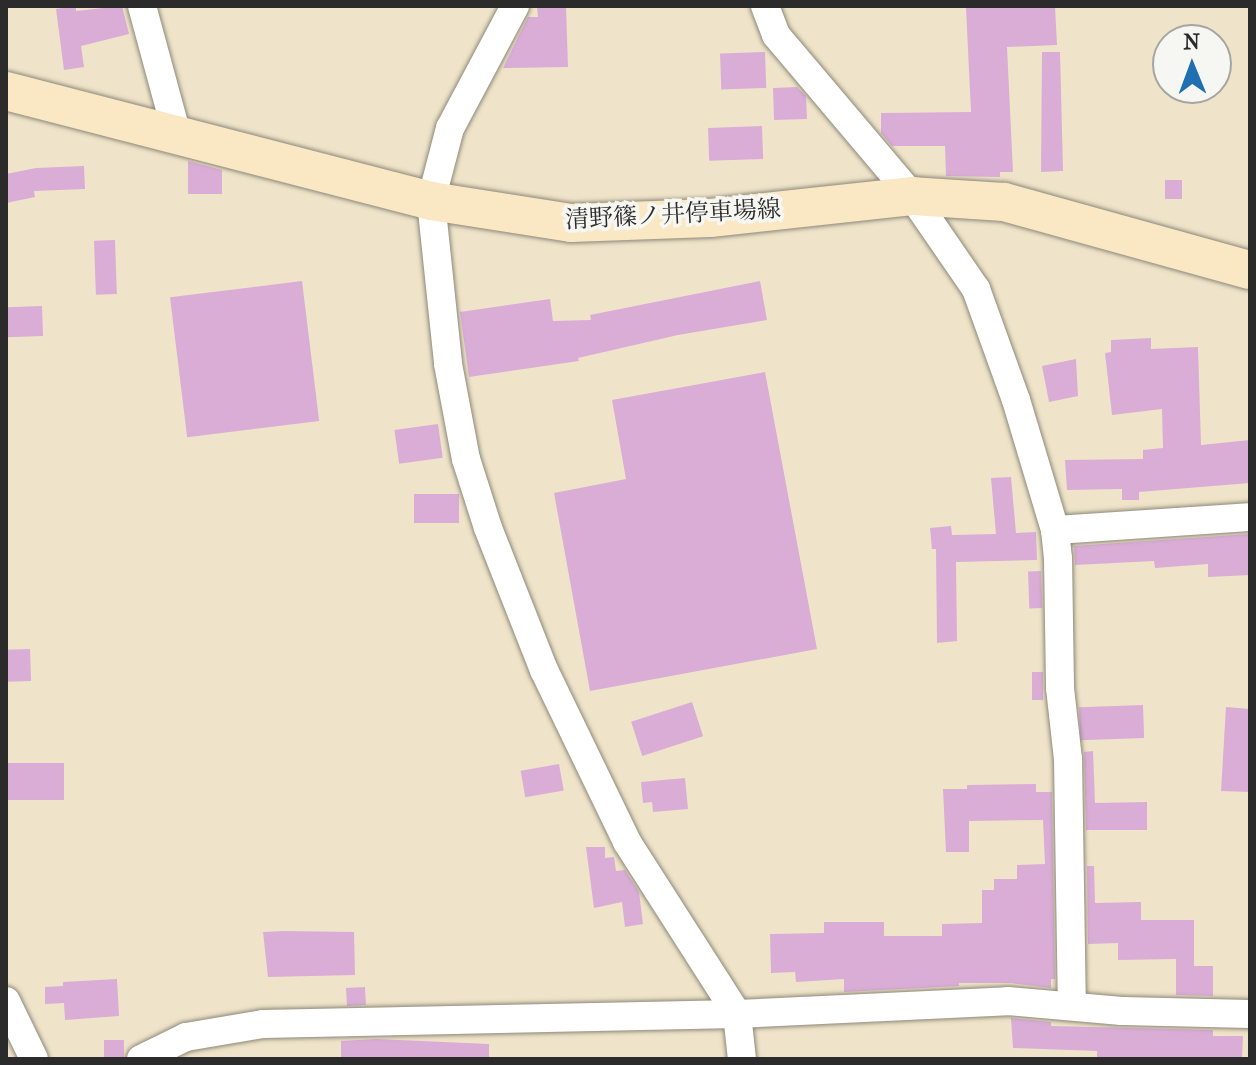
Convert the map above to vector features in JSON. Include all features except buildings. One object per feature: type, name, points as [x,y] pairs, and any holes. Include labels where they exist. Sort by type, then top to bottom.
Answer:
[{"type":"main road","name":"清野篠ノ井停車場線","points":[[6,91],[431,201],[571,223],[710,218],[912,196],[1004,202],[1250,270]]},
{"type":"street","points":[[142,6],[177,135]]},
{"type":"street","points":[[515,6],[450,128],[431,201],[448,364],[466,459],[488,528],[544,670],[627,842],[737,1014],[742,1059]]},
{"type":"street","points":[[765,6],[776,35],[912,196],[976,289],[1016,400],[1055,530],[1060,688],[1068,759],[1072,1005]]},
{"type":"street","points":[[1055,530],[1250,517]]},
{"type":"street","points":[[6,1001],[34,1059]]},
{"type":"street","points":[[141,1059],[186,1037],[263,1024],[737,1014],[1008,1001],[1250,1014]]}]
